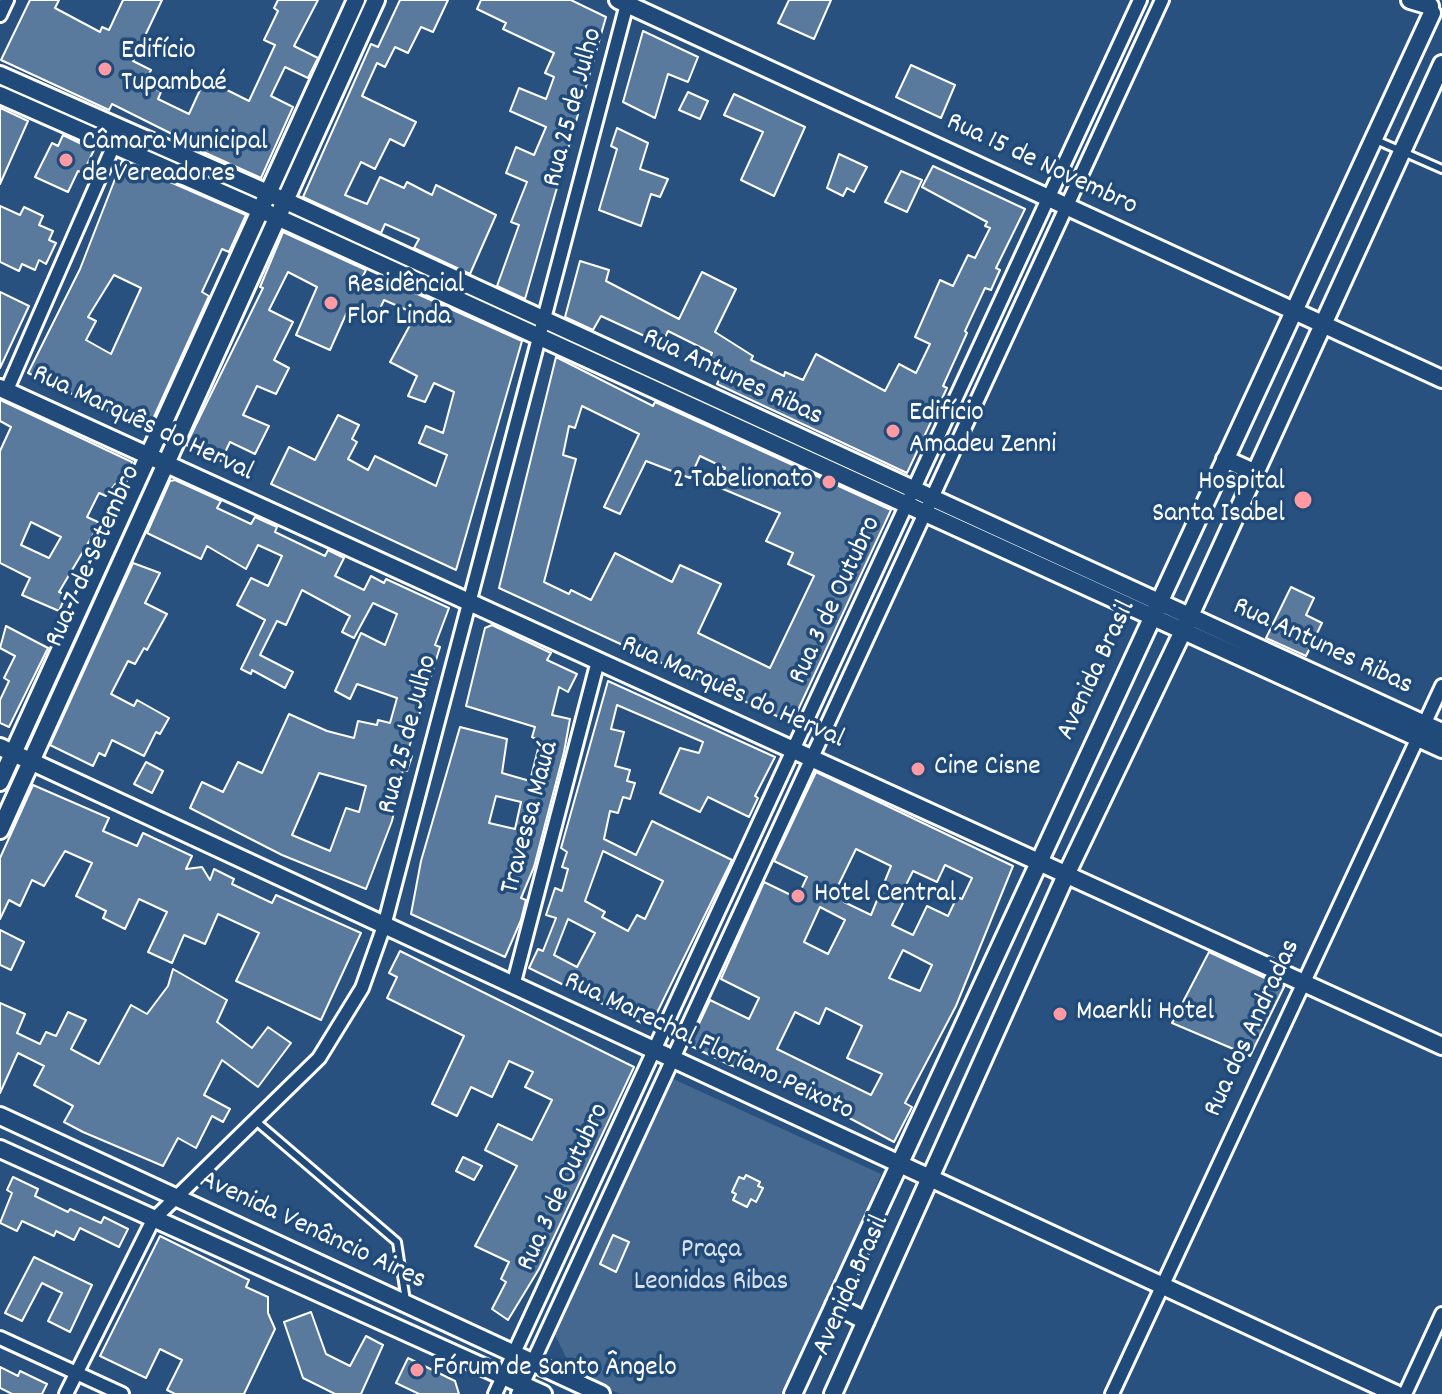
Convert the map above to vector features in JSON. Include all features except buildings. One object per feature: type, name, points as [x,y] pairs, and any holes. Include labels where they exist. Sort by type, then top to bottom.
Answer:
[{"type":"street","points":[[0,15],[7,0]]},
{"type":"street","name":"Rua 7 de Setembro","points":[[0,782],[7,750],[86,595],[356,0]]},
{"type":"street","name":"Rua 7 de Setembro","points":[[0,830],[288,202],[376,0]]},
{"type":"street","name":"Rua 3 de Outubro","points":[[520,1389],[753,882],[802,755],[919,501],[1049,198],[1140,0]]},
{"type":"street","name":"Rua 3 de Outubro","points":[[919,501],[1067,206],[1162,0]]},
{"type":"street","points":[[1410,0],[1434,11]]},
{"type":"street","name":"Rua 15 de Novembro","points":[[625,1],[1442,379]]},
{"type":"street","name":"Rua 25 de Julho","points":[[66,1394],[153,1220],[257,1122],[319,1058],[362,988],[384,926],[625,1]]},
{"type":"street","name":"Avenida Brasil","points":[[793,1394],[1434,11]]},
{"type":"street","points":[[330,59],[347,65]]},
{"type":"street","name":"Avenida Brasil","points":[[833,1394],[1066,875],[1256,473],[1442,64]]},
{"type":"street","points":[[1109,68],[1127,77]]},
{"type":"street","name":"Rua Antunes Ribas","points":[[0,75],[58,111],[264,202],[279,218],[442,294],[540,328]]},
{"type":"street","name":"Rua Antunes Ribas","points":[[0,95],[58,111]]},
{"type":"street","points":[[3,390],[117,137]]},
{"type":"street","name":"Rua Antunes Ribas","points":[[264,202],[288,202],[450,278],[540,328],[1421,731],[1442,749]]},
{"type":"street","points":[[442,294],[450,278]]},
{"type":"street","points":[[208,327],[225,334]]},
{"type":"street","name":"Rua Marquês do Herval","points":[[3,390],[1442,1046]]},
{"type":"street","points":[[1225,459],[1256,473]]},
{"type":"street","points":[[86,595],[103,603]]},
{"type":"street","name":"Travessa Mauá","points":[[513,986],[598,661]]},
{"type":"street","name":"Rua dos Andradas","points":[[1112,1394],[1442,686]]},
{"type":"street","name":"Rua Antunes Ribas","points":[[1421,731],[1442,732]]},
{"type":"street","name":"Rua Marechal Floriano Peixoto","points":[[7,750],[1396,1394]]},
{"type":"street","name":"Rua 3 de Outubro","points":[[495,1394],[737,874],[802,755]]},
{"type":"street","points":[[737,874],[753,882]]},
{"type":"street","name":"Avenida Venâncio Aires","points":[[0,1116],[407,1307],[601,1394]]},
{"type":"street","name":"Avenida Venâncio Aires","points":[[0,1149],[503,1375],[520,1389],[543,1394]]},
{"type":"street","points":[[834,1305],[866,1321]]},
{"type":"street","points":[[1405,1394],[1442,1314]]},
{"type":"street","points":[[0,1338],[122,1394]]},
{"type":"lane","points":[[1373,139],[1442,169]]},
{"type":"lane","points":[[257,1122],[397,1242],[407,1307]]},
{"type":"green space","name":"Praça Leonidas Ribas","points":[[671,1078],[881,1174],[870,1213],[833,1279],[840,1282],[804,1344],[781,1394],[620,1394],[574,1373],[553,1331],[624,1179],[627,1165]]},
{"type":"place","name":"Edifício Tupambaé","points":[[105,69]]},
{"type":"place","name":"Câmara Municipal de Vereadores","points":[[66,160]]},
{"type":"place","name":"Residêncial Flor Linda","points":[[331,303]]},
{"type":"place","name":"Edifício Amadeu Zenni","points":[[893,431]]},
{"type":"place","name":"2 Tabelionato","points":[[829,482]]},
{"type":"place","name":"Hospital Santa Isabel","points":[[1303,500]]},
{"type":"place","name":"Cine Cisne","points":[[918,769]]},
{"type":"place","name":"Hotel Central","points":[[798,896]]},
{"type":"place","name":"Maerkli Hotel","points":[[1060,1014]]},
{"type":"place","name":"Fórum de Santo Ângelo","points":[[417,1370]]}]
